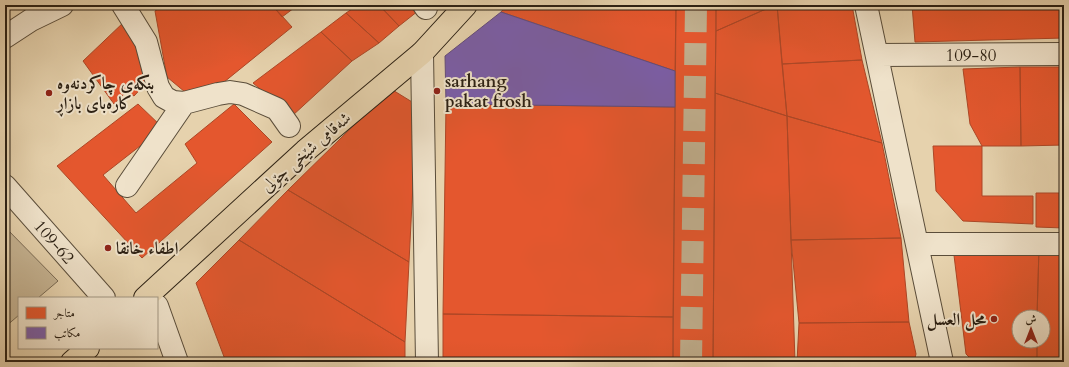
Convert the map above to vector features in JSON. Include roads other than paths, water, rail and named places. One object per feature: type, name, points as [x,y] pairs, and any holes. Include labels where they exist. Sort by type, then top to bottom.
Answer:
[{"type":"main road","name":"شەقامی شێخی چۆلی","points":[[154,297],[305,151],[422,53],[466,5]]},
{"type":"main road","points":[[72,362],[87,349]]},
{"type":"street","points":[[5,37],[27,12],[62,5]]},
{"type":"street","points":[[123,5],[146,42],[158,87],[164,97],[173,102],[184,103],[218,94],[243,94],[277,109],[289,126]]},
{"type":"street","points":[[866,5],[942,362]]},
{"type":"street","points":[[422,53],[427,362]]},
{"type":"street","name":"109-80","points":[[877,55],[1064,54]]},
{"type":"street","points":[[127,186],[184,103]]},
{"type":"street","name":"109-62","points":[[5,186],[103,297]]},
{"type":"street","points":[[917,244],[1064,244]]},
{"type":"street","points":[[158,314],[177,362]]},
{"type":"tunnel","points":[[691,362],[696,5]]},
{"type":"place","name":"sarhang pakat frosh","points":[[437,91]]},
{"type":"place","name":"بنکەی چاکردنەوە کارەبای بازاڕ","points":[[49,93]]},
{"type":"place","name":"اطفاء خانقا","points":[[108,248]]},
{"type":"place","name":"محل العسل","points":[[994,319]]}]
